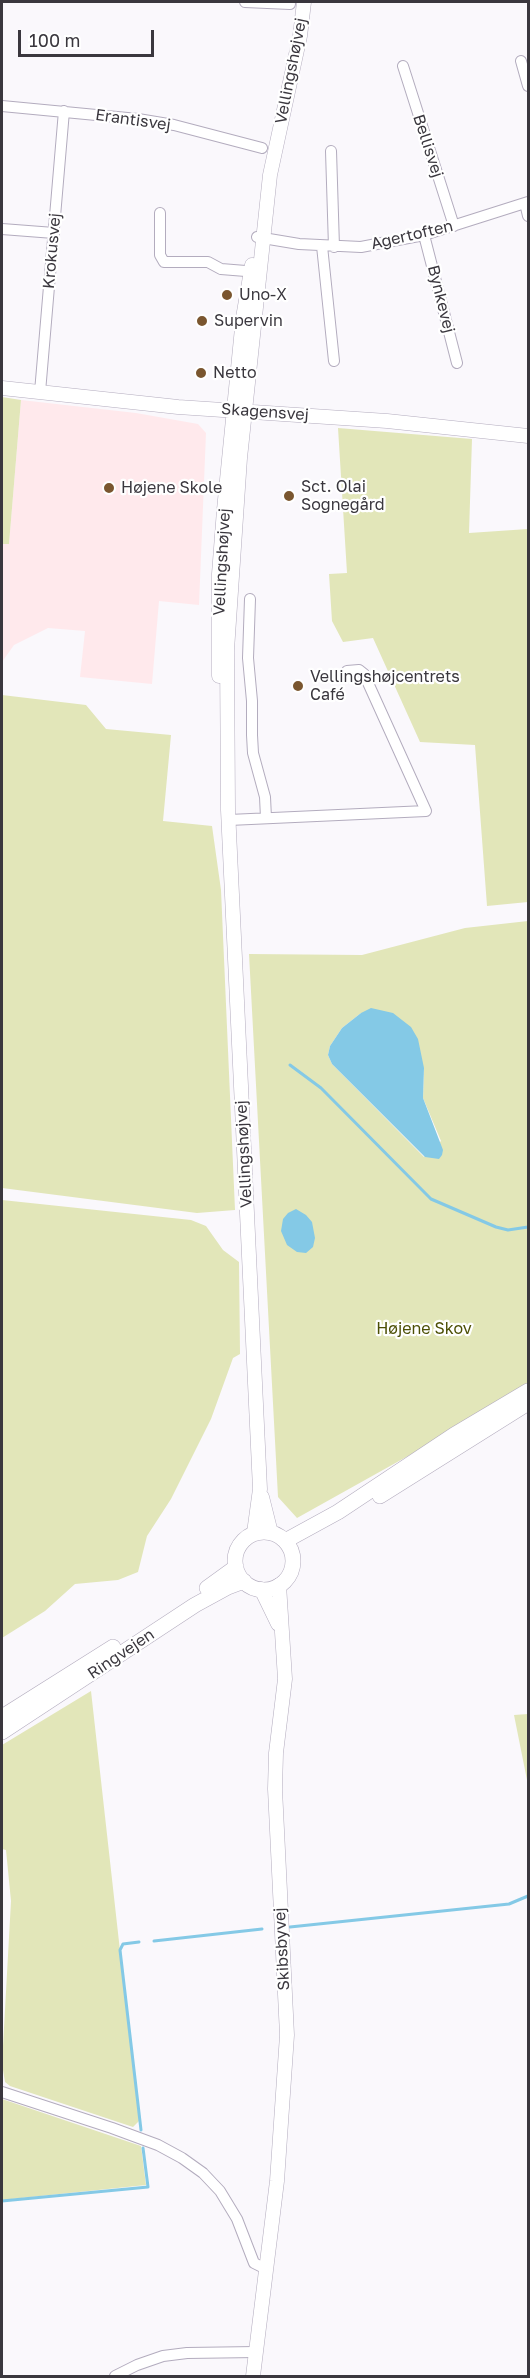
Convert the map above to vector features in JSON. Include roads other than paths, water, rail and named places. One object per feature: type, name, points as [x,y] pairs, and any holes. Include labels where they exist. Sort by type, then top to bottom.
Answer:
[{"type":"main road","points":[[288,1546],[454,1435],[528,1391]]},
{"type":"main road","points":[[288,1546],[528,1403]]},
{"type":"main road","points":[[255,1533],[271,1533],[288,1546],[291,1570],[279,1585],[261,1589],[244,1581],[236,1567],[236,1555],[240,1544],[255,1533]]},
{"type":"main road","name":"Ringvejen","points":[[2,1717],[191,1598],[236,1567]]},
{"type":"main road","name":"Ringvejen","points":[[2,1732],[195,1605],[244,1581]]},
{"type":"street","points":[[245,2],[297,3]]},
{"type":"street","name":"Vellingshøjvej","points":[[255,1533],[260,1489],[229,820],[227,781],[223,763],[218,649],[219,574],[239,411],[243,318],[256,272],[263,193],[270,175],[300,36],[297,3]]},
{"type":"street","points":[[521,61],[528,86]]},
{"type":"street","name":"Bellisvej","points":[[403,66],[454,226]]},
{"type":"street","name":"Erantisvej","points":[[2,106],[138,119],[174,125],[262,148]]},
{"type":"street","name":"Krokusvej","points":[[40,392],[64,111]]},
{"type":"street","points":[[331,151],[334,247]]},
{"type":"street","points":[[527,203],[528,216]]},
{"type":"street","name":"Agertoften","points":[[260,238],[322,246],[361,247],[424,235],[527,203]]},
{"type":"street","points":[[160,213],[160,255],[164,262],[208,262],[221,269],[256,272]]},
{"type":"street","points":[[2,229],[54,233]]},
{"type":"street","name":"Bynkevej","points":[[424,235],[457,363]]},
{"type":"street","points":[[322,246],[334,361]]},
{"type":"street","name":"Skagensvej","points":[[2,388],[178,407],[387,421],[528,436]]},
{"type":"street","name":"Vellingshøjvej","points":[[250,599],[248,658],[252,701],[252,744],[265,797],[266,818]]},
{"type":"street","points":[[229,820],[426,810],[363,672],[347,671]]},
{"type":"street","name":"Vellingshøjvej","points":[[260,1489],[271,1533]]},
{"type":"street","name":"Skibsbyvej","points":[[253,2376],[281,2141],[286,2035],[274,1788],[276,1753],[284,1698],[279,1585]]},
{"type":"street","name":"Skibsbyvej","points":[[261,1589],[280,1629]]},
{"type":"street","points":[[2,2092],[112,2128],[158,2145],[182,2158],[203,2173],[220,2191],[237,2219],[254,2263],[267,2269]]},
{"type":"street","points":[[115,2376],[163,2356],[187,2353],[256,2352]]},
{"type":"water","points":[[371,1008],[393,1013],[411,1027],[418,1039],[424,1068],[423,1098],[443,1150],[439,1159],[425,1157],[332,1064],[328,1055],[330,1046],[342,1028]]},
{"type":"water","points":[[296,1209],[312,1222],[315,1238],[313,1247],[306,1253],[297,1252],[287,1245],[281,1231],[283,1219]]},
{"type":"waterway","points":[[290,1065],[321,1088],[431,1199],[496,1227],[508,1230],[528,1227]]},
{"type":"waterway","points":[[290,1927],[509,1904],[528,1896]]},
{"type":"waterway","points":[[154,1941],[262,1929]]},
{"type":"waterway","points":[[139,1942],[123,1944],[120,1950],[141,2130]]},
{"type":"waterway","points":[[2,2201],[148,2187],[143,2148]]},
{"type":"place","name":"Uno-X","points":[[227,295]]},
{"type":"place","name":"Supervin","points":[[202,321]]},
{"type":"place","name":"Netto","points":[[201,373]]},
{"type":"place","name":"Højene Skole","points":[[109,488]]},
{"type":"place","name":"Sct. Olai Sognegård","points":[[289,496]]},
{"type":"place","name":"Vellingshøjcentrets Café","points":[[298,686]]},
{"type":"park label","name":"Højene Skov","points":[[424,1329]]}]
